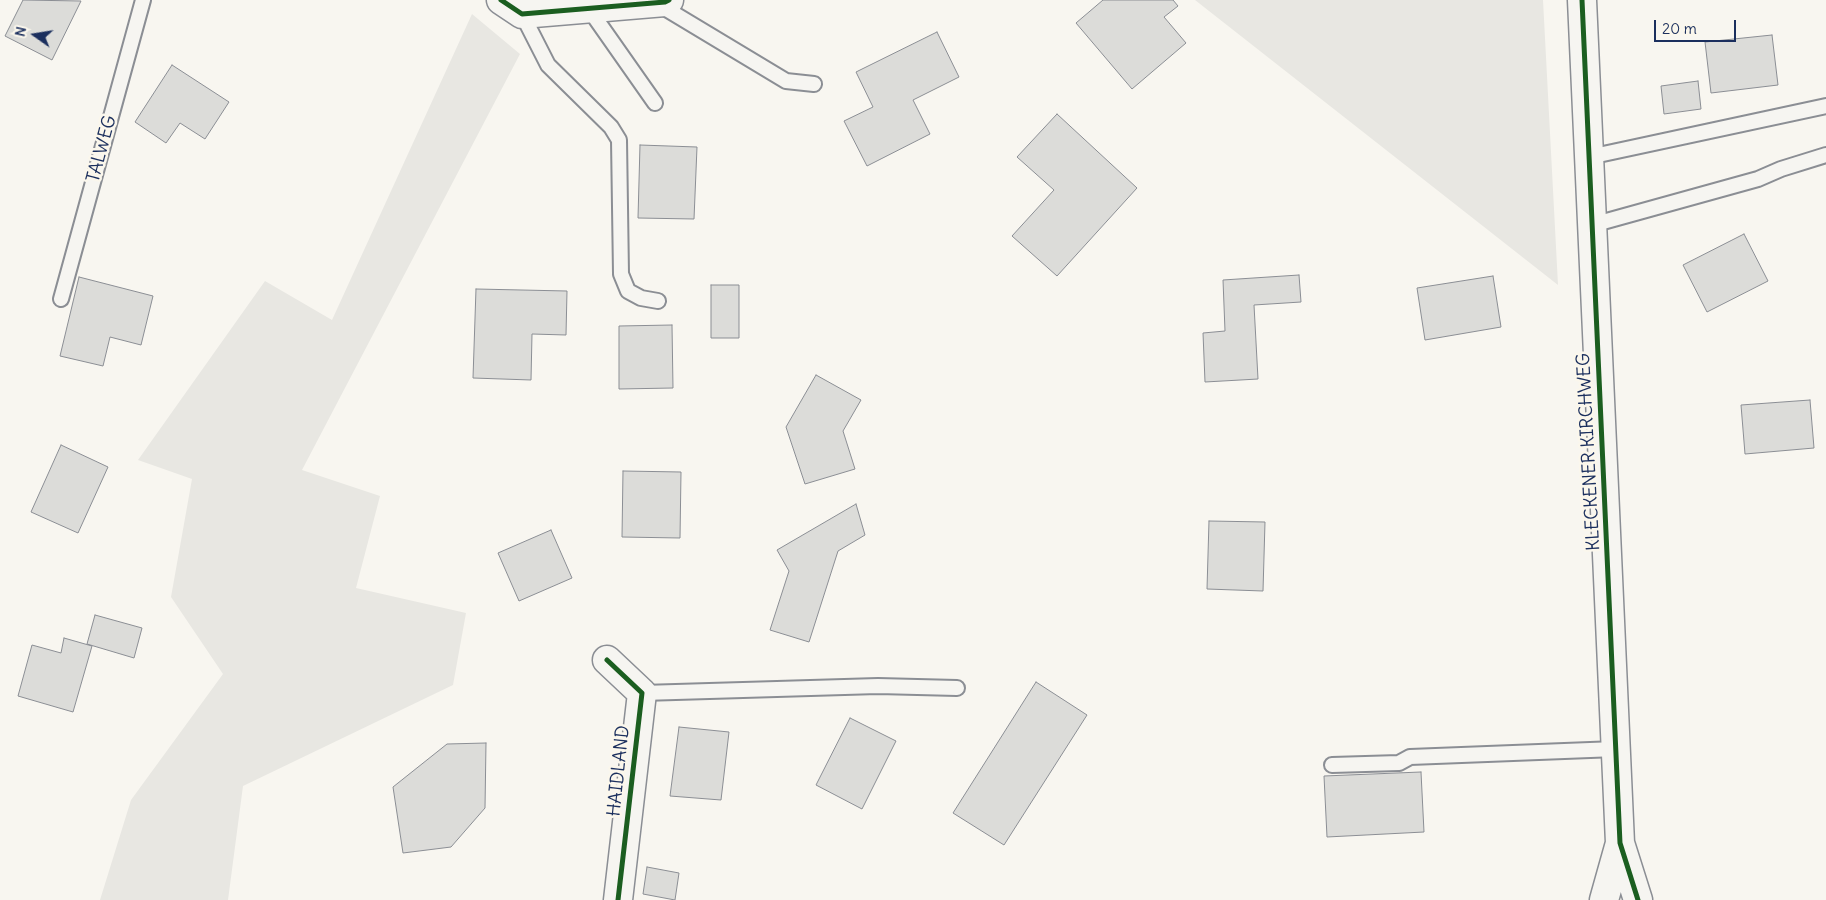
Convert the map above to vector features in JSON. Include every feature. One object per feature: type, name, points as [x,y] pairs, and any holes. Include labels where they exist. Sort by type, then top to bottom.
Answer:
[{"type":"street","name":"KLECKENER KIRCHWEG","points":[[1582,0],[1620,843],[1638,900]]},
{"type":"street","points":[[511,7],[589,9],[663,2]]},
{"type":"street","points":[[607,660],[642,693]]},
{"type":"street","name":"HAIDLAND","points":[[618,900],[642,693]]},
{"type":"street","points":[[1604,900],[1620,843]]},
{"type":"lane","name":"TALWEG","points":[[61,299],[143,0]]},
{"type":"lane","points":[[663,2],[786,81],[814,84]]},
{"type":"lane","points":[[511,7],[548,65],[611,127],[619,140],[621,274],[628,291],[641,298],[658,301]]},
{"type":"lane","points":[[589,9],[655,103]]},
{"type":"lane","points":[[1589,157],[1826,106]]},
{"type":"lane","points":[[1592,225],[1758,179],[1781,169],[1826,155]]},
{"type":"lane","points":[[642,693],[878,686],[957,688]]},
{"type":"lane","points":[[1332,764],[1400,763],[1410,757],[1616,749]]},
{"type":"shaded area","points":[[1195,0],[1543,0],[1558,285]]},
{"type":"shaded area","points":[[472,14],[520,54],[302,470],[380,496],[356,588],[466,613],[453,685],[243,786],[228,900],[100,900],[131,800],[223,674],[171,597],[192,479],[138,460],[265,281],[332,320]]},
{"type":"building","points":[[23,0],[81,1],[52,60],[5,36]]},
{"type":"building","points":[[1103,0],[1173,0],[1178,6],[1164,17],[1186,43],[1132,89],[1076,23]]},
{"type":"building","points":[[937,32],[959,77],[913,100],[930,134],[867,166],[844,121],[873,107],[856,72]]},
{"type":"building","points":[[1772,35],[1778,85],[1711,93],[1705,42]]},
{"type":"building","points":[[172,65],[229,102],[205,139],[180,123],[166,143],[135,122]]},
{"type":"building","points":[[1698,81],[1701,109],[1664,114],[1661,86]]},
{"type":"building","points":[[1057,114],[1137,188],[1057,276],[1012,236],[1054,190],[1017,157]]},
{"type":"building","points":[[640,145],[697,147],[694,219],[638,218]]},
{"type":"building","points":[[1744,234],[1768,281],[1707,312],[1683,265]]},
{"type":"building","points":[[1299,275],[1301,302],[1254,305],[1258,379],[1205,382],[1203,333],[1225,331],[1223,280]]},
{"type":"building","points":[[1493,276],[1501,327],[1425,340],[1417,288]]},
{"type":"building","points":[[79,277],[153,296],[141,345],[110,337],[103,366],[60,356]]},
{"type":"building","points":[[711,285],[739,285],[739,338],[711,338]]},
{"type":"building","points":[[476,289],[567,291],[566,335],[532,334],[531,380],[473,378]]},
{"type":"building","points":[[672,325],[673,388],[619,389],[619,326]]},
{"type":"building","points":[[816,375],[861,400],[843,431],[855,469],[805,484],[786,427]]},
{"type":"building","points":[[1810,400],[1814,448],[1745,454],[1741,405]]},
{"type":"building","points":[[61,445],[108,467],[78,533],[31,512]]},
{"type":"building","points":[[623,471],[681,472],[680,538],[622,537]]},
{"type":"building","points":[[856,504],[865,535],[838,551],[809,642],[770,630],[789,571],[777,550]]},
{"type":"building","points":[[1209,521],[1265,522],[1263,591],[1207,589]]},
{"type":"building","points":[[551,530],[572,578],[519,601],[498,553]]},
{"type":"building","points":[[95,615],[142,628],[134,658],[87,644]]},
{"type":"building","points":[[64,638],[92,646],[73,712],[18,696],[32,645],[61,653]]},
{"type":"building","points":[[1036,682],[1087,715],[1004,845],[953,813]]},
{"type":"building","points":[[850,718],[896,741],[862,809],[816,785]]},
{"type":"building","points":[[679,727],[729,732],[721,800],[670,796]]},
{"type":"building","points":[[486,743],[485,808],[451,847],[403,853],[393,787],[447,744]]},
{"type":"building","points":[[1421,772],[1424,832],[1327,837],[1324,776]]},
{"type":"building","points":[[647,867],[679,873],[675,900],[643,894]]},
{"type":"cycle path","points":[[501,0],[522,14],[665,2],[669,0]]},
{"type":"cycle path","points":[[1582,0],[1620,843],[1638,900]]},
{"type":"cycle path","points":[[607,660],[642,693],[618,900]]}]
